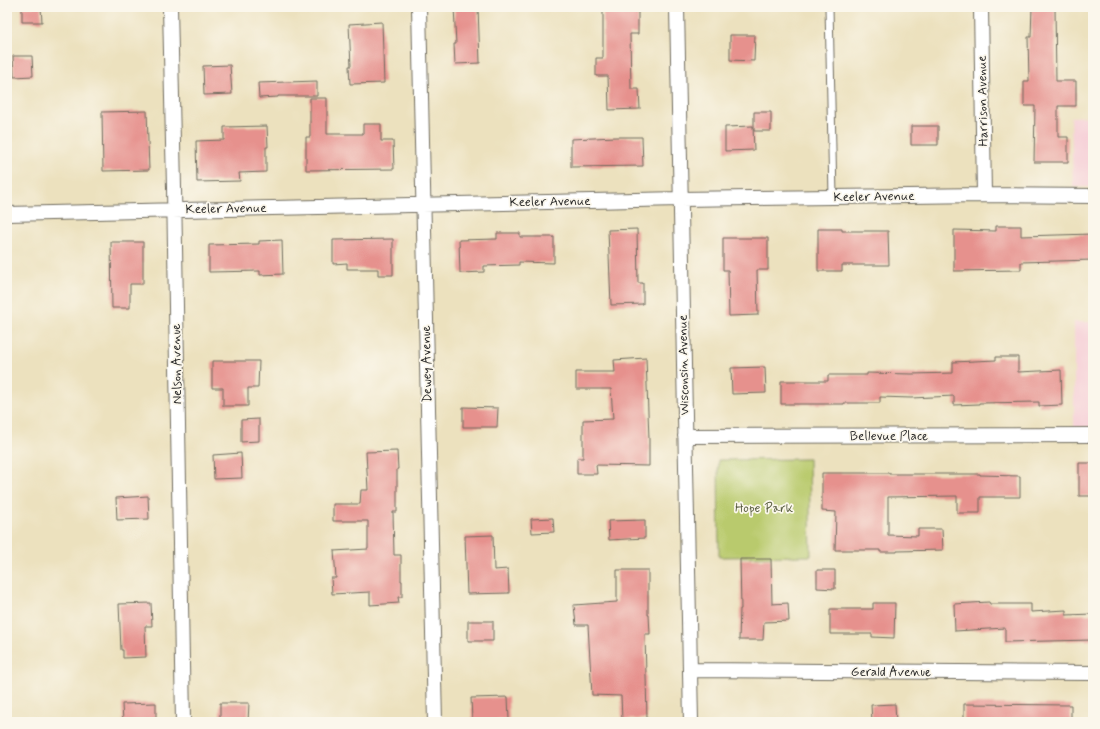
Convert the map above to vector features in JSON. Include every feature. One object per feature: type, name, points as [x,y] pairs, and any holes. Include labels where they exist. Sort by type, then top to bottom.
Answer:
[{"type":"street","name":"Nelson Avenue","points":[[170,7],[183,722]]},
{"type":"street","name":"Dewey Avenue","points":[[419,7],[435,722]]},
{"type":"street","name":"Wisconsin Avenue","points":[[677,7],[691,722]]},
{"type":"street","name":"Harrison Avenue","points":[[981,7],[984,195]]},
{"type":"street","name":"Keeler Avenue","points":[[7,214],[680,199],[984,195],[1093,196]]},
{"type":"street","name":"Bellevue Place","points":[[685,436],[1093,435]]},
{"type":"street","name":"Gerald Avenue","points":[[690,670],[1093,673]]},
{"type":"lane","points":[[829,7],[833,197]]},
{"type":"shaded area","points":[[1093,116],[1093,187],[1073,187],[1071,117]]},
{"type":"shaded area","points":[[1074,322],[1093,322],[1093,427],[1074,427]]},
{"type":"green space","name":"Hope Park","points":[[809,459],[811,556],[719,557],[718,460]]},
{"type":"building","points":[[22,7],[41,7],[42,22],[22,22]]},
{"type":"building","points":[[454,7],[478,7],[480,63],[455,64],[454,44],[456,44]]},
{"type":"building","points":[[603,7],[638,7],[638,34],[630,34],[631,89],[639,89],[640,109],[609,110],[608,76],[596,76],[596,58],[603,58]]},
{"type":"building","points":[[1032,7],[1055,7],[1056,81],[1076,81],[1076,106],[1058,106],[1058,137],[1068,137],[1068,162],[1034,162],[1035,106],[1024,106],[1024,81],[1029,81],[1028,37],[1031,37]]},
{"type":"building","points":[[382,22],[384,83],[350,84],[349,66],[351,66],[349,24]]},
{"type":"building","points":[[730,35],[755,35],[754,61],[730,60]]},
{"type":"building","points":[[13,56],[32,56],[33,76],[14,77]]},
{"type":"building","points":[[230,65],[232,94],[204,95],[203,66]]},
{"type":"building","points":[[317,81],[317,96],[278,96],[259,98],[258,83]]},
{"type":"building","points":[[310,98],[327,98],[327,134],[363,134],[363,124],[381,124],[381,141],[393,141],[394,169],[306,170],[306,137],[310,137]]},
{"type":"building","points":[[147,111],[149,170],[103,171],[102,112]]},
{"type":"building","points":[[754,112],[771,112],[771,131],[754,131]]},
{"type":"building","points":[[267,126],[268,147],[266,147],[266,172],[239,173],[240,181],[197,182],[196,141],[224,140],[224,127]]},
{"type":"building","points":[[753,126],[754,150],[725,151],[725,127]]},
{"type":"building","points":[[911,126],[938,126],[938,145],[911,145]]},
{"type":"building","points":[[642,137],[643,166],[571,167],[571,139]]},
{"type":"building","points":[[996,226],[1021,226],[1021,236],[1093,234],[1093,260],[1021,262],[1021,270],[954,271],[954,230],[996,231]]},
{"type":"building","points":[[637,229],[638,283],[643,283],[643,304],[611,305],[608,230]]},
{"type":"building","points":[[818,229],[842,229],[842,231],[888,231],[889,265],[842,265],[842,271],[818,271]]},
{"type":"building","points":[[497,233],[520,233],[520,237],[554,237],[554,263],[519,262],[519,265],[484,266],[484,272],[460,273],[459,240],[497,239]]},
{"type":"building","points":[[723,238],[768,238],[768,270],[757,270],[758,315],[729,316],[728,270],[723,270]]},
{"type":"building","points":[[393,239],[393,275],[378,275],[378,269],[347,269],[347,263],[333,264],[333,240]]},
{"type":"building","points":[[282,240],[283,274],[260,275],[260,271],[209,272],[209,245],[259,244],[259,241]]},
{"type":"building","points":[[111,242],[143,242],[143,284],[130,284],[130,308],[112,308]]},
{"type":"building","points":[[996,357],[1018,357],[1018,372],[1061,370],[1062,405],[1039,406],[1039,402],[954,405],[954,396],[911,398],[880,397],[880,403],[781,404],[781,381],[828,381],[828,375],[867,375],[867,373],[953,373],[953,362],[996,360]]},
{"type":"building","points":[[646,358],[649,466],[596,465],[597,474],[577,474],[577,458],[583,458],[583,420],[613,419],[611,389],[576,389],[576,372],[615,372],[614,360]]},
{"type":"building","points":[[212,361],[259,361],[258,388],[248,388],[248,406],[223,406],[223,388],[212,388]]},
{"type":"building","points":[[765,367],[766,393],[732,394],[731,368]]},
{"type":"building","points":[[463,407],[498,408],[497,427],[463,427]]},
{"type":"building","points":[[259,419],[259,441],[241,442],[241,420]]},
{"type":"building","points":[[397,451],[397,512],[393,512],[394,555],[401,555],[402,597],[398,597],[399,603],[370,605],[370,592],[332,594],[331,578],[336,578],[334,551],[368,549],[368,521],[333,521],[333,504],[360,504],[361,490],[368,490],[366,452]]},
{"type":"building","points":[[241,453],[242,478],[214,479],[213,455]]},
{"type":"building","points":[[1079,463],[1093,463],[1093,496],[1079,496]]},
{"type":"building","points":[[822,473],[980,474],[1020,476],[1020,497],[980,497],[980,513],[957,513],[957,496],[888,497],[888,535],[918,536],[918,529],[942,529],[943,550],[880,552],[880,550],[835,550],[836,512],[822,511]]},
{"type":"building","points":[[148,496],[149,519],[117,520],[116,498]]},
{"type":"building","points":[[553,518],[554,532],[532,533],[531,519]]},
{"type":"building","points":[[645,520],[645,538],[609,540],[608,521]]},
{"type":"building","points":[[493,535],[494,570],[508,569],[509,593],[467,594],[465,536]]},
{"type":"building","points":[[740,559],[771,559],[772,604],[788,603],[789,621],[764,622],[763,640],[739,640],[741,609]]},
{"type":"building","points":[[617,570],[648,570],[648,615],[650,634],[645,634],[647,719],[622,720],[621,696],[592,695],[588,625],[576,625],[574,605],[617,602]]},
{"type":"building","points":[[817,570],[835,570],[835,589],[817,588]]},
{"type":"building","points":[[989,602],[990,604],[1031,604],[1031,612],[1066,610],[1066,615],[1093,614],[1093,640],[1005,642],[1005,628],[955,631],[954,604]]},
{"type":"building","points":[[151,603],[152,626],[145,626],[146,657],[123,658],[123,650],[121,650],[119,604]]},
{"type":"building","points":[[873,603],[895,603],[894,638],[872,637],[872,634],[830,634],[830,609],[873,609]]},
{"type":"building","points":[[468,621],[493,621],[493,641],[468,641]]},
{"type":"building","points":[[508,697],[509,720],[472,721],[471,698]]},
{"type":"building","points":[[156,703],[156,722],[123,722],[122,704]]},
{"type":"building","points":[[220,703],[249,703],[248,722],[220,722]]},
{"type":"building","points":[[895,704],[896,722],[872,722],[871,705]]},
{"type":"building","points":[[964,704],[1071,705],[1071,722],[964,722]]}]
